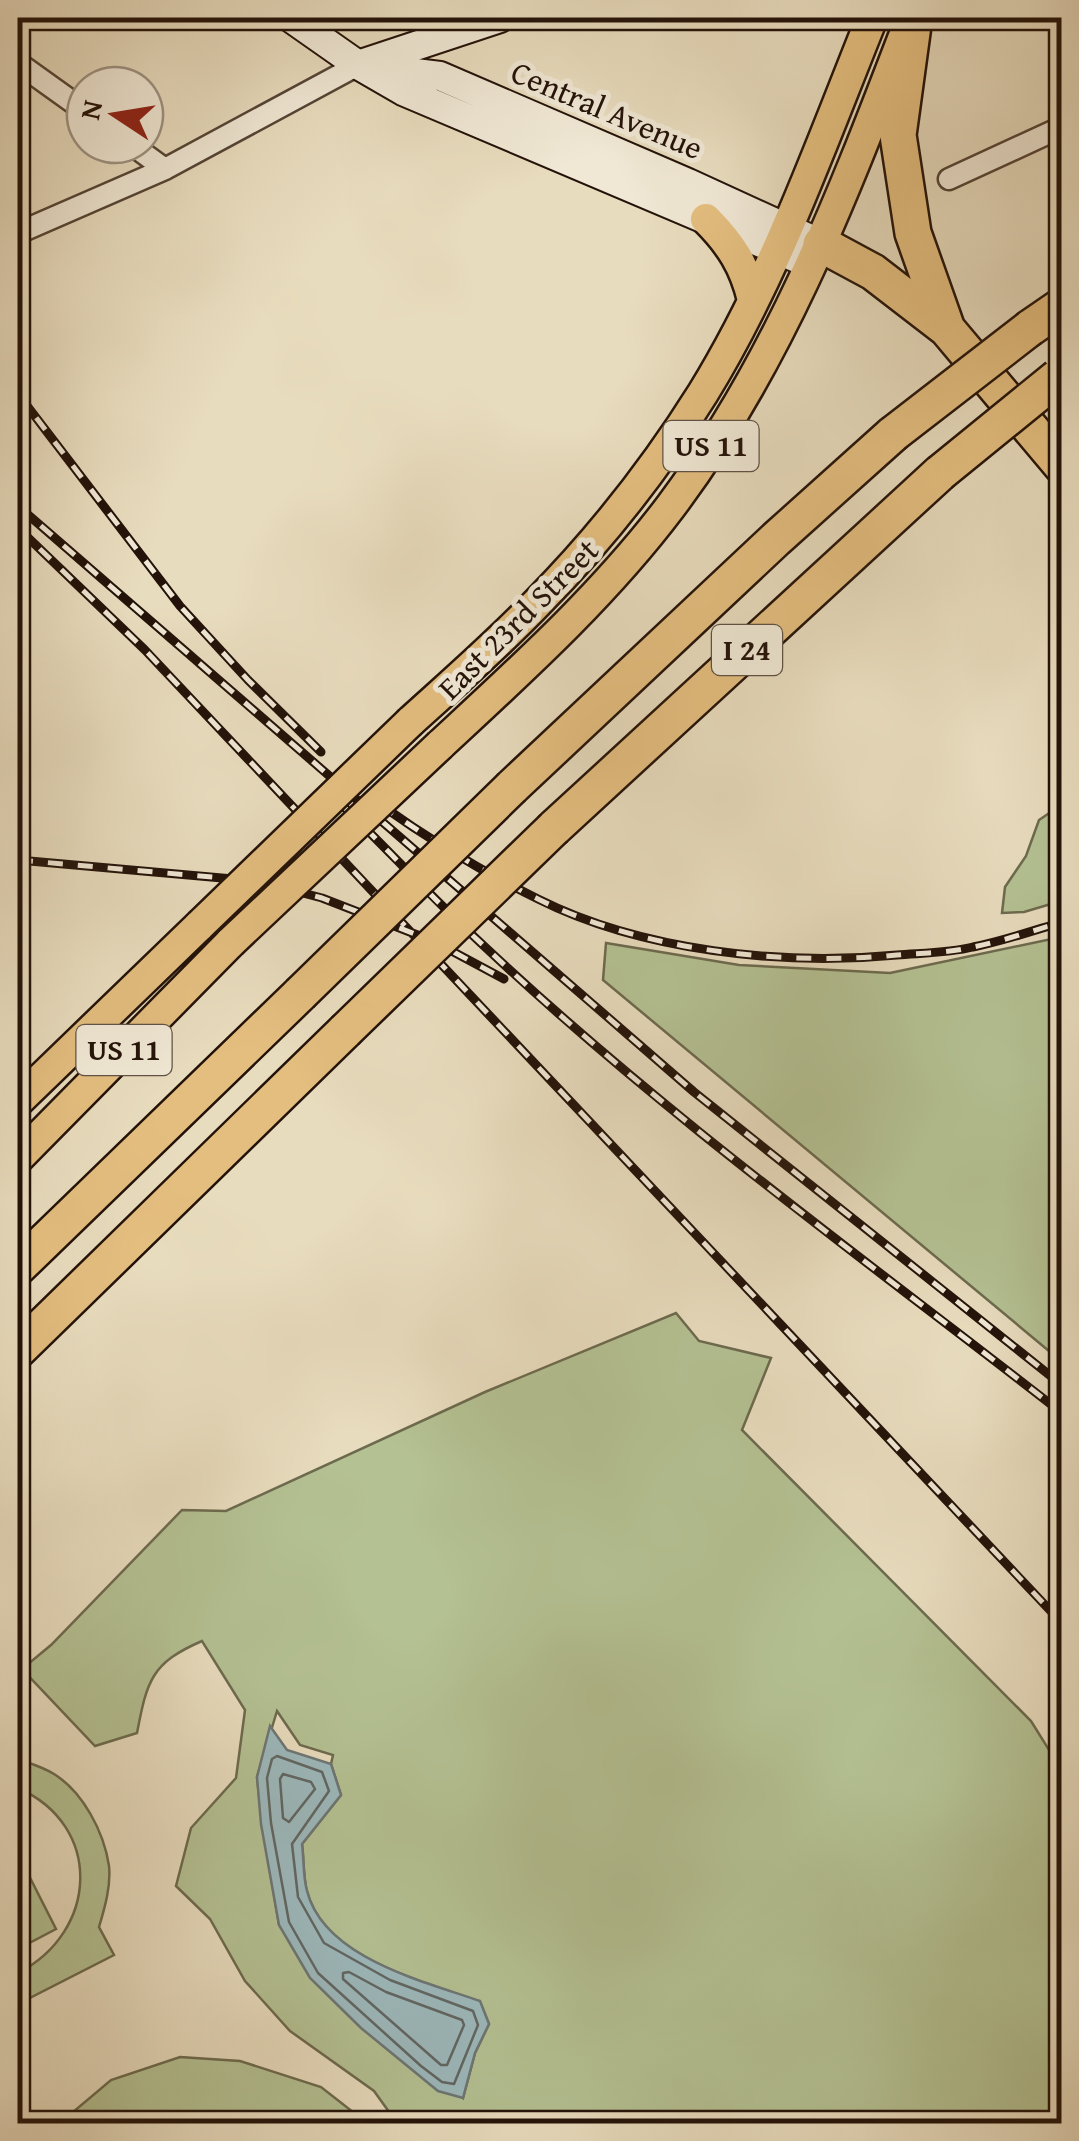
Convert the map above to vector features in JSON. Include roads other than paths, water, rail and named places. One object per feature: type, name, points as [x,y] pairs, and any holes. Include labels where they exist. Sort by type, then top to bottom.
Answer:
[{"type":"highway","points":[[912,18],[898,135],[913,233],[947,329]]},
{"type":"highway","points":[[816,254],[873,272],[947,329],[1062,466]]},
{"type":"highway","name":"I 24","points":[[18,1270],[512,788],[776,539],[894,434],[1062,306]]},
{"type":"highway","name":"I 24","points":[[18,1350],[554,828],[940,473],[1060,376]]},
{"type":"main road","name":"Central Avenue","points":[[291,18],[358,66],[403,91],[706,219],[782,238]]},
{"type":"main road","points":[[358,66],[500,18]]},
{"type":"main road","name":"East 23rd Street","points":[[18,1101],[537,604],[641,483],[704,392],[753,300],[871,18]]},
{"type":"main road","name":"East 23rd Street","points":[[18,1158],[231,942],[592,601],[672,506],[740,402],[816,254],[912,18]]},
{"type":"main road","name":"Central Avenue","points":[[358,66],[440,76],[816,254]]},
{"type":"main road","points":[[706,219],[738,256],[748,276],[753,300]]},
{"type":"street","points":[[18,63],[65,97]]},
{"type":"street","points":[[18,233],[166,169],[358,66]]},
{"type":"street","points":[[949,179],[1062,127]]},
{"type":"street","points":[[160,165],[166,169]]},
{"type":"water","points":[[270,1726],[287,1750],[331,1764],[341,1795],[302,1844],[307,1891],[317,1914],[333,1934],[378,1964],[480,2001],[489,2024],[475,2053],[463,2098],[438,2091],[361,2028],[310,1978],[279,1925],[257,1777]]},
{"type":"railway","points":[[18,394],[180,606],[321,752]]},
{"type":"railway","points":[[18,506],[694,1092],[1062,1385]]},
{"type":"railway","points":[[18,528],[145,650],[1062,1623]]},
{"type":"railway","points":[[381,805],[477,867],[538,899],[622,931],[713,951],[807,958],[935,952],[984,945],[1062,922]]},
{"type":"railway","points":[[344,807],[466,929],[623,1069],[767,1186],[1062,1413]]},
{"type":"railway","points":[[18,860],[257,881],[322,898],[433,941],[504,979]]}]
